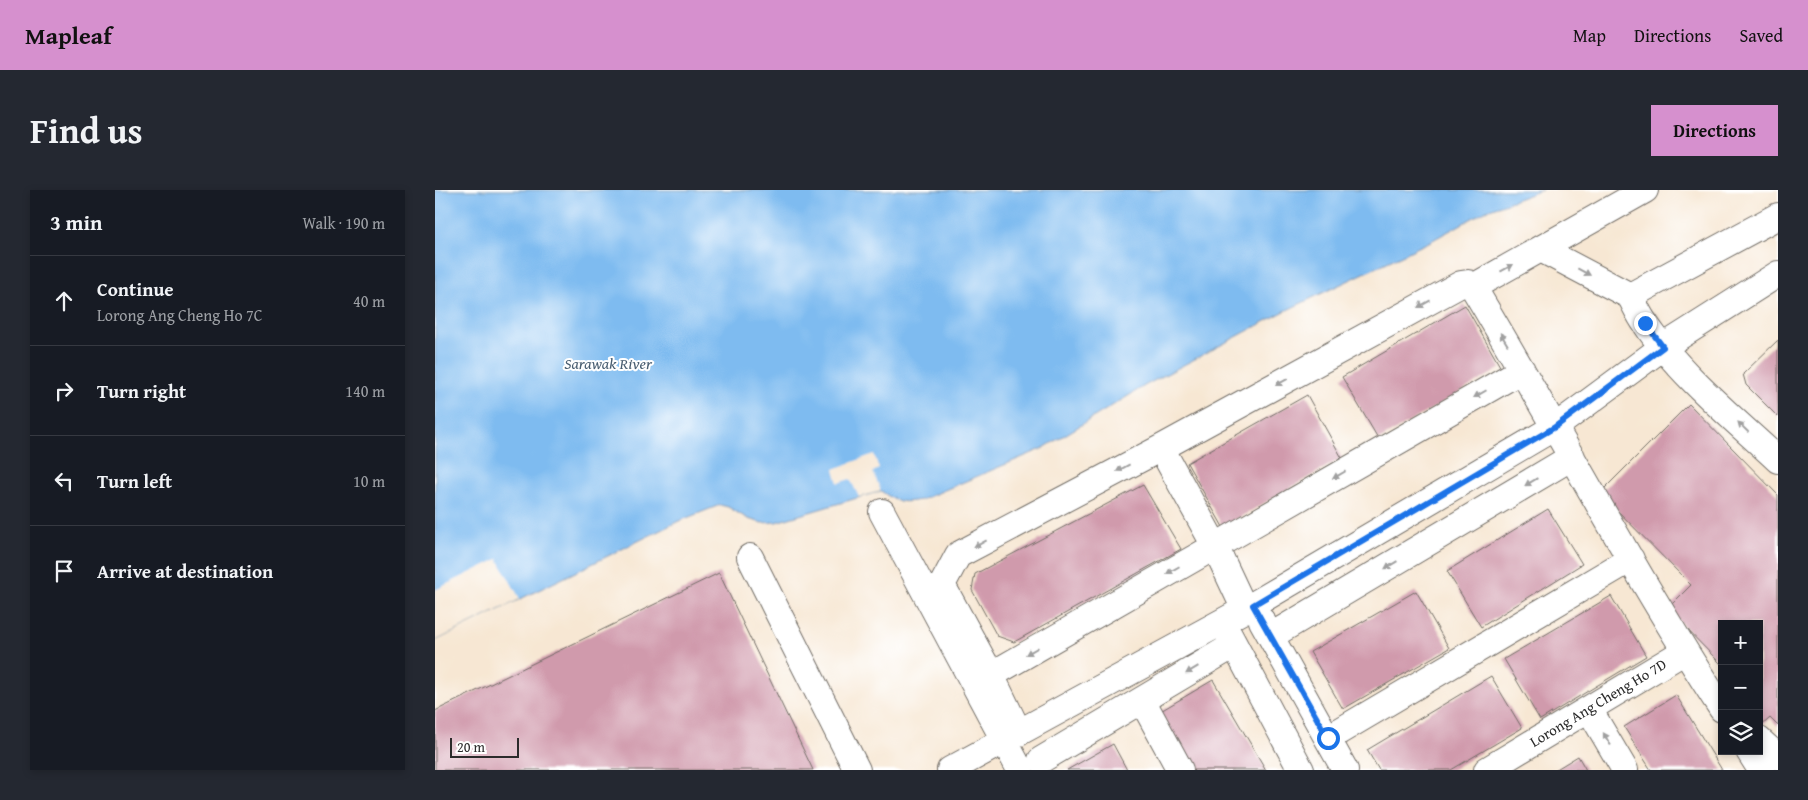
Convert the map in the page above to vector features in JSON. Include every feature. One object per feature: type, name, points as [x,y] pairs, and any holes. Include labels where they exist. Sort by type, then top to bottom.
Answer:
[{"type":"street","points":[[1473,287],[1645,190]]},
{"type":"street","points":[[1630,296],[1778,216]]},
{"type":"street","points":[[1541,249],[1630,296],[1645,323],[1663,347],[1694,381],[1778,460]]},
{"type":"street","points":[[950,770],[1249,607],[1555,427],[1663,347],[1776,278]]},
{"type":"street","points":[[1016,734],[991,675],[942,585],[958,555],[1161,448],[1461,284],[1468,283],[1473,287],[1523,370],[1631,559],[1718,703]]},
{"type":"street","points":[[991,675],[1523,370]]},
{"type":"street","points":[[1161,448],[1249,607],[1271,636],[1345,770]]},
{"type":"street","points":[[1271,636],[1573,457]]},
{"type":"street","points":[[881,512],[1036,766],[1234,645]]},
{"type":"street","points":[[750,557],[857,770]]},
{"type":"street","points":[[1328,738],[1631,559]]},
{"type":"street","points":[[1222,622],[1301,770]]},
{"type":"street","name":"Lorong Ang Cheng Ho 7D","points":[[1492,769],[1685,651]]},
{"type":"street","points":[[1142,700],[1180,770]]},
{"type":"street","points":[[1589,709],[1625,770]]},
{"type":"street","points":[[1763,744],[1778,757]]},
{"type":"street","points":[[1752,755],[1761,770]]},
{"type":"water","name":"Sarawak River","points":[[435,190],[1542,190],[1487,210],[1431,241],[1285,311],[1146,385],[1042,449],[921,500],[900,501],[881,491],[776,522],[762,523],[748,519],[728,507],[720,505],[679,521],[435,641]]},
{"type":"pier","points":[[874,454],[879,469],[873,472],[881,491],[859,497],[850,479],[838,483],[834,469]]},
{"type":"pier","points":[[498,559],[520,599],[435,641],[435,590]]},
{"type":"building","points":[[1465,305],[1501,368],[1379,440],[1342,377]]},
{"type":"building","points":[[1778,340],[1778,417],[1746,385],[1743,374]]},
{"type":"building","points":[[1307,395],[1342,458],[1223,527],[1187,463]]},
{"type":"building","points":[[1689,404],[1778,495],[1778,726],[1770,718],[1763,724],[1763,620],[1718,620],[1718,661],[1667,609],[1691,585],[1600,493]]},
{"type":"building","points":[[1143,485],[1181,549],[1014,642],[997,636],[972,590],[975,574]]},
{"type":"building","points":[[1548,509],[1582,564],[1481,627],[1447,571]]},
{"type":"building","points":[[719,573],[813,770],[435,770],[435,711]]},
{"type":"building","points":[[1416,591],[1449,648],[1343,709],[1310,652]]},
{"type":"building","points":[[1611,596],[1646,656],[1540,720],[1504,659]]},
{"type":"building","points":[[1491,676],[1522,728],[1451,770],[1379,770],[1367,750]]},
{"type":"building","points":[[1213,680],[1266,770],[1193,770],[1159,712]]},
{"type":"building","points":[[1676,695],[1722,770],[1651,770],[1624,727]]},
{"type":"building","points":[[1113,744],[1127,770],[1067,770]]},
{"type":"building","points":[[1578,756],[1586,770],[1555,770]]},
{"type":"route","points":[[1328,738],[1253,605],[1555,427],[1663,347],[1645,323]]}]
